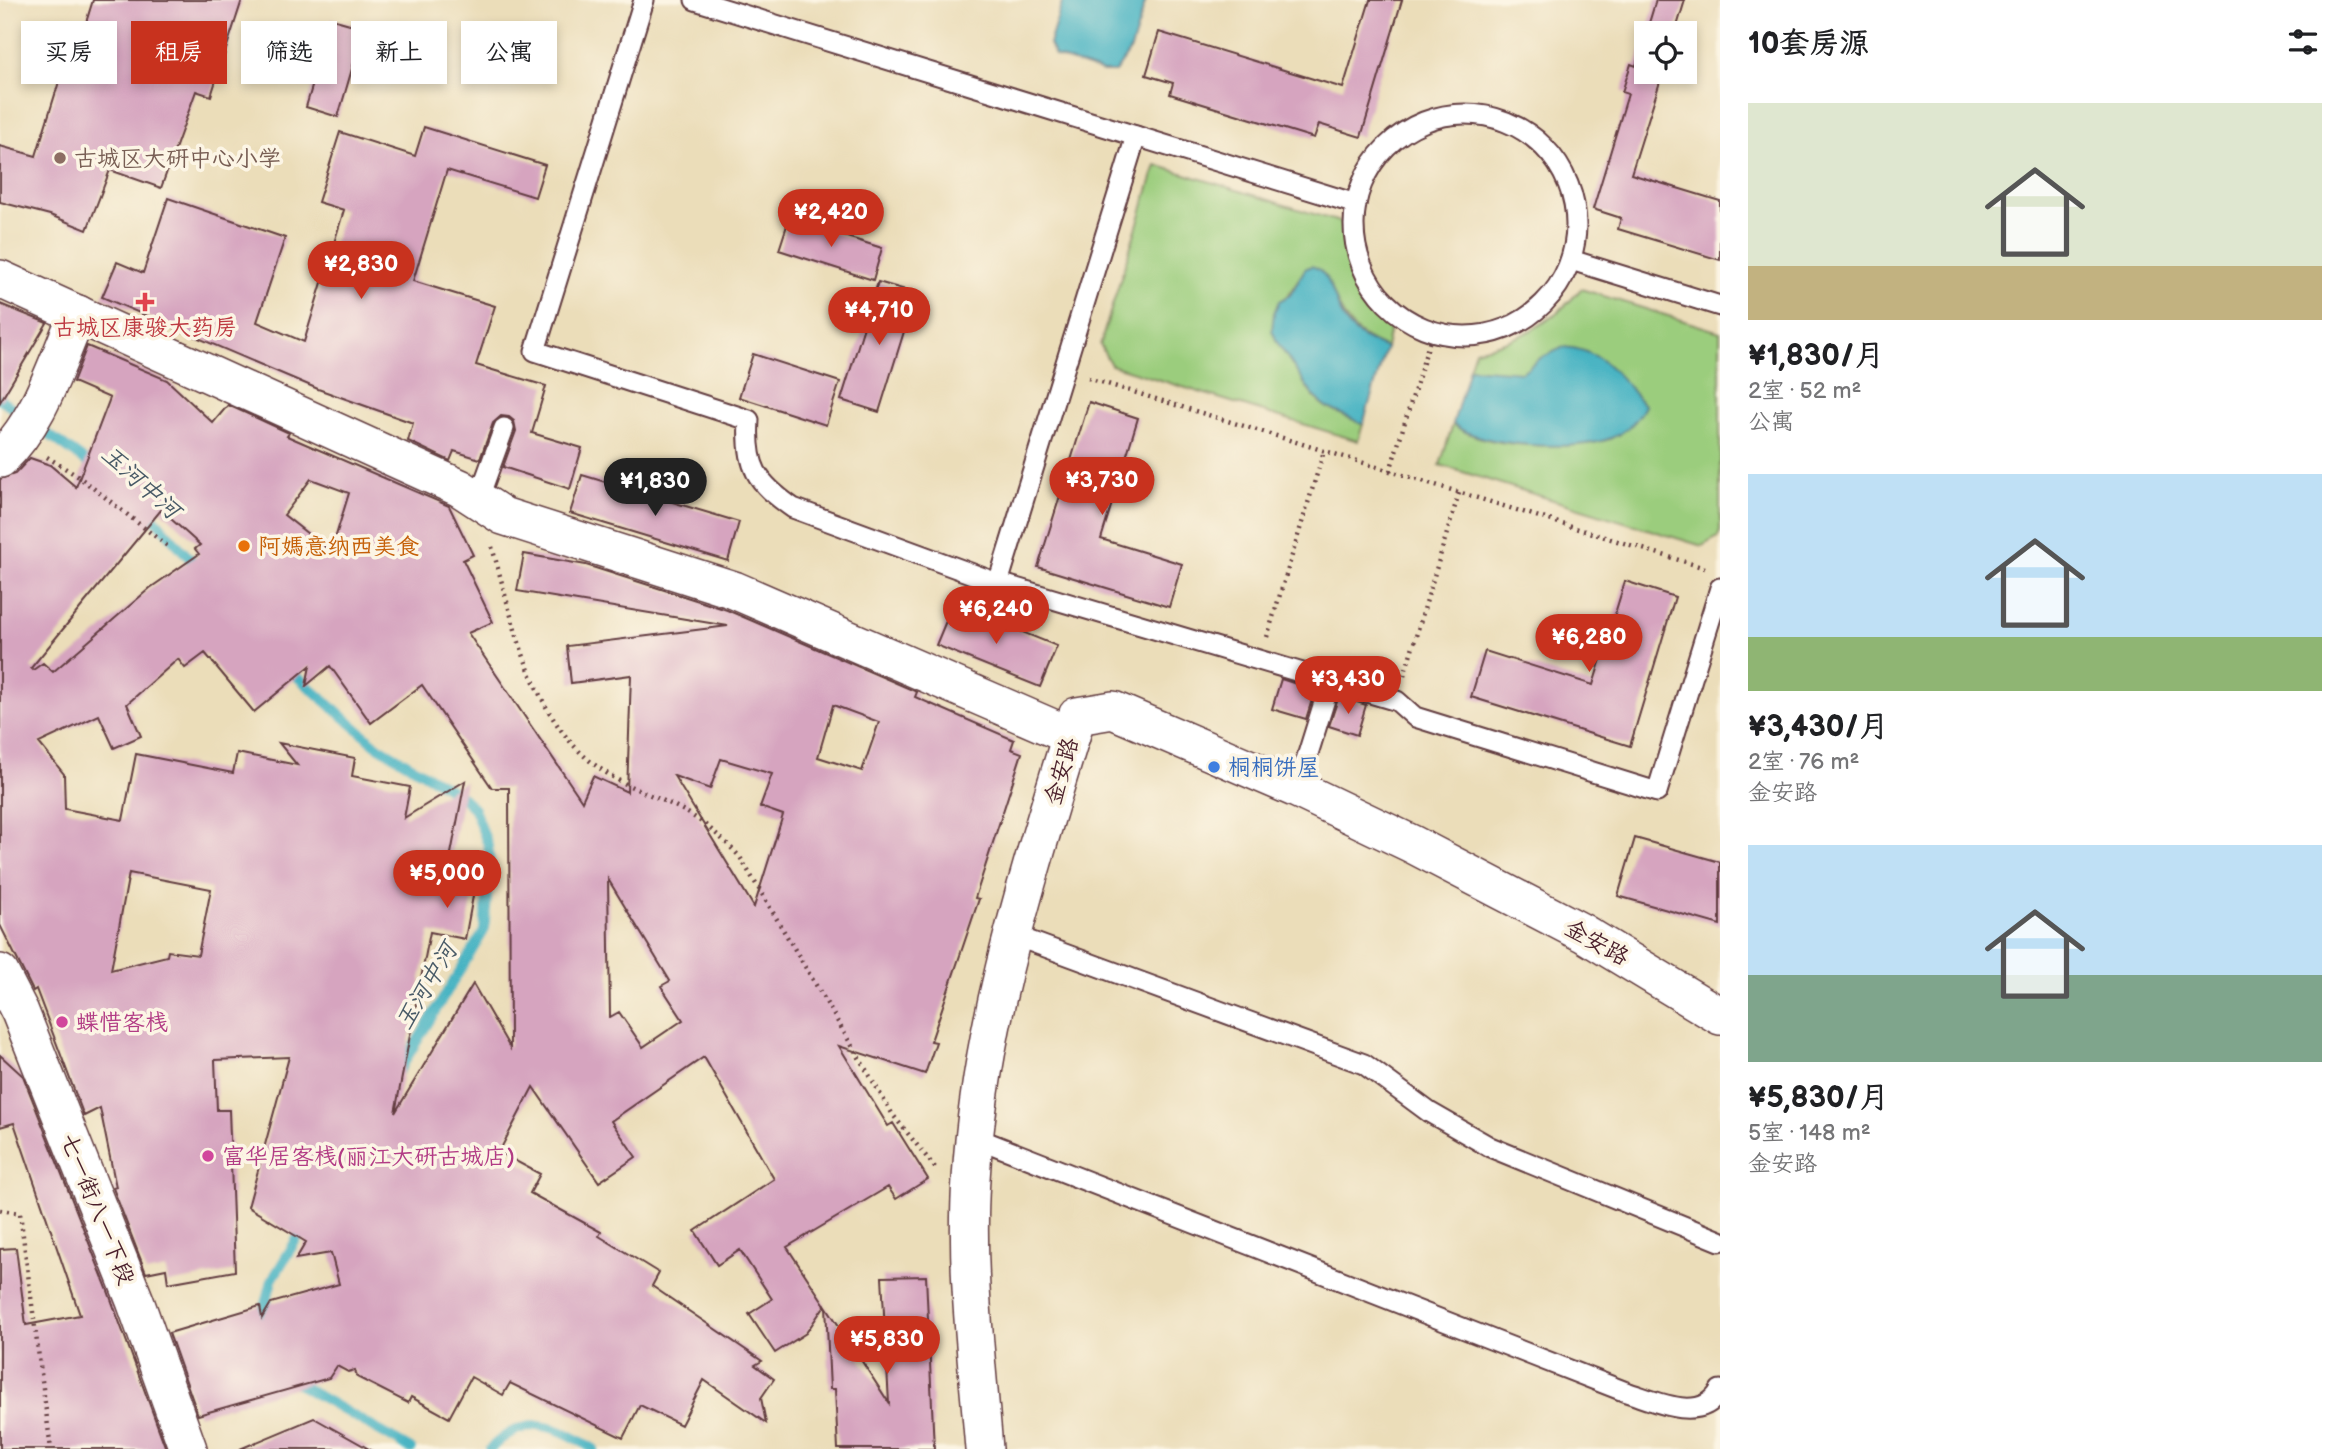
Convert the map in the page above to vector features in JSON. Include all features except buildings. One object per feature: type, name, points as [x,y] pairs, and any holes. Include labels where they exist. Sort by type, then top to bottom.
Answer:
[{"type":"street","points":[[0,279],[460,488],[503,516],[734,590],[1071,736]]},
{"type":"street","points":[[10,450],[41,404],[78,314]]},
{"type":"street","name":"金安路","points":[[984,1449],[970,1280],[974,1137],[995,1005],[1077,716],[1113,710],[1297,789],[1412,844],[1583,933],[1720,1016]]},
{"type":"street","name":"七一街八一下段","points":[[0,973],[10,1018],[135,1301],[188,1449]]},
{"type":"lane","points":[[644,0],[535,351],[749,420],[750,455],[756,473],[765,489],[793,508],[998,583],[1331,680],[1397,701],[1415,717],[1657,792],[1720,588]]},
{"type":"lane","points":[[695,0],[1356,204]]},
{"type":"lane","points":[[1449,115],[1492,117],[1530,134],[1545,147],[1562,171],[1573,199],[1576,219],[1571,260],[1556,290],[1539,308],[1519,322],[1495,332],[1470,336],[1433,330],[1400,314],[1381,297],[1367,276],[1358,253],[1354,228],[1356,204],[1363,180],[1376,158],[1408,130],[1449,115]]},
{"type":"lane","points":[[998,583],[1136,136]]},
{"type":"lane","points":[[1571,260],[1720,306]]},
{"type":"lane","points":[[478,500],[504,428]]},
{"type":"lane","points":[[1297,789],[1331,680]]},
{"type":"lane","points":[[1013,935],[1364,1064],[1429,1112],[1490,1147],[1720,1241]]},
{"type":"lane","points":[[974,1137],[1626,1392],[1684,1408],[1703,1405],[1720,1390]]},
{"type":"path","points":[[1390,471],[1433,330]]},
{"type":"path","points":[[1063,370],[1707,569]]},
{"type":"path","points":[[10,450],[79,477],[170,548]]},
{"type":"path","points":[[1260,659],[1325,451]]},
{"type":"path","points":[[1397,701],[1459,493]]},
{"type":"path","points":[[478,500],[534,684],[557,725],[573,745],[606,774],[691,814],[725,840],[740,857],[893,1115],[970,1212]]},
{"type":"path","points":[[0,1210],[20,1213],[51,1449]]},
{"type":"green space","points":[[1156,165],[1343,223],[1346,257],[1353,278],[1364,298],[1385,319],[1390,328],[1386,348],[1355,330],[1323,278],[1311,266],[1302,274],[1289,294],[1279,302],[1294,361],[1307,388],[1328,408],[1363,424],[1358,441],[1111,365],[1100,345]]},
{"type":"green space","points":[[1581,289],[1720,332],[1720,531],[1718,537],[1702,546],[1440,465],[1453,424],[1467,433],[1506,443],[1553,446],[1610,439],[1542,357],[1522,373],[1469,368],[1475,350],[1534,329],[1558,312]]},
{"type":"water","points":[[1063,0],[1146,0],[1131,49],[1115,72],[1103,72],[1055,56],[1049,44]]},
{"type":"water","points":[[1311,266],[1325,275],[1348,325],[1360,336],[1386,348],[1363,424],[1326,407],[1312,394],[1277,342],[1272,330],[1279,301],[1290,295],[1305,269]]},
{"type":"water","points":[[1564,347],[1590,353],[1600,359],[1645,406],[1627,429],[1611,438],[1596,442],[1554,446],[1484,438],[1453,424],[1469,368],[1522,372],[1542,357]]},
{"type":"waterway","name":"玉河中河","points":[[0,399],[96,469]]},
{"type":"waterway","name":"玉河中河","points":[[146,509],[198,568]]},
{"type":"waterway","name":"玉河中河","points":[[287,668],[376,745],[460,795],[474,809],[488,845],[490,864],[484,931],[399,1071]]},
{"type":"waterway","name":"玉河中河","points":[[260,1328],[272,1280],[304,1227]]},
{"type":"waterway","name":"玉河中河","points":[[291,1380],[411,1449]]},
{"type":"waterway","points":[[490,1449],[503,1437],[528,1426],[553,1429],[594,1449]]},
{"type":"place","name":"古城区大研中心小学","points":[[60,158]]},
{"type":"place","name":"古城区康骏大药房","points":[[145,302]]},
{"type":"place","name":"阿媽意纳西美食","points":[[244,546]]},
{"type":"place","name":"桐桐饼屋","points":[[1214,767]]},
{"type":"place","name":"蝶惜客栈","points":[[62,1022]]},
{"type":"place","name":"富华居客栈(丽江大研古城店)","points":[[208,1156]]}]
